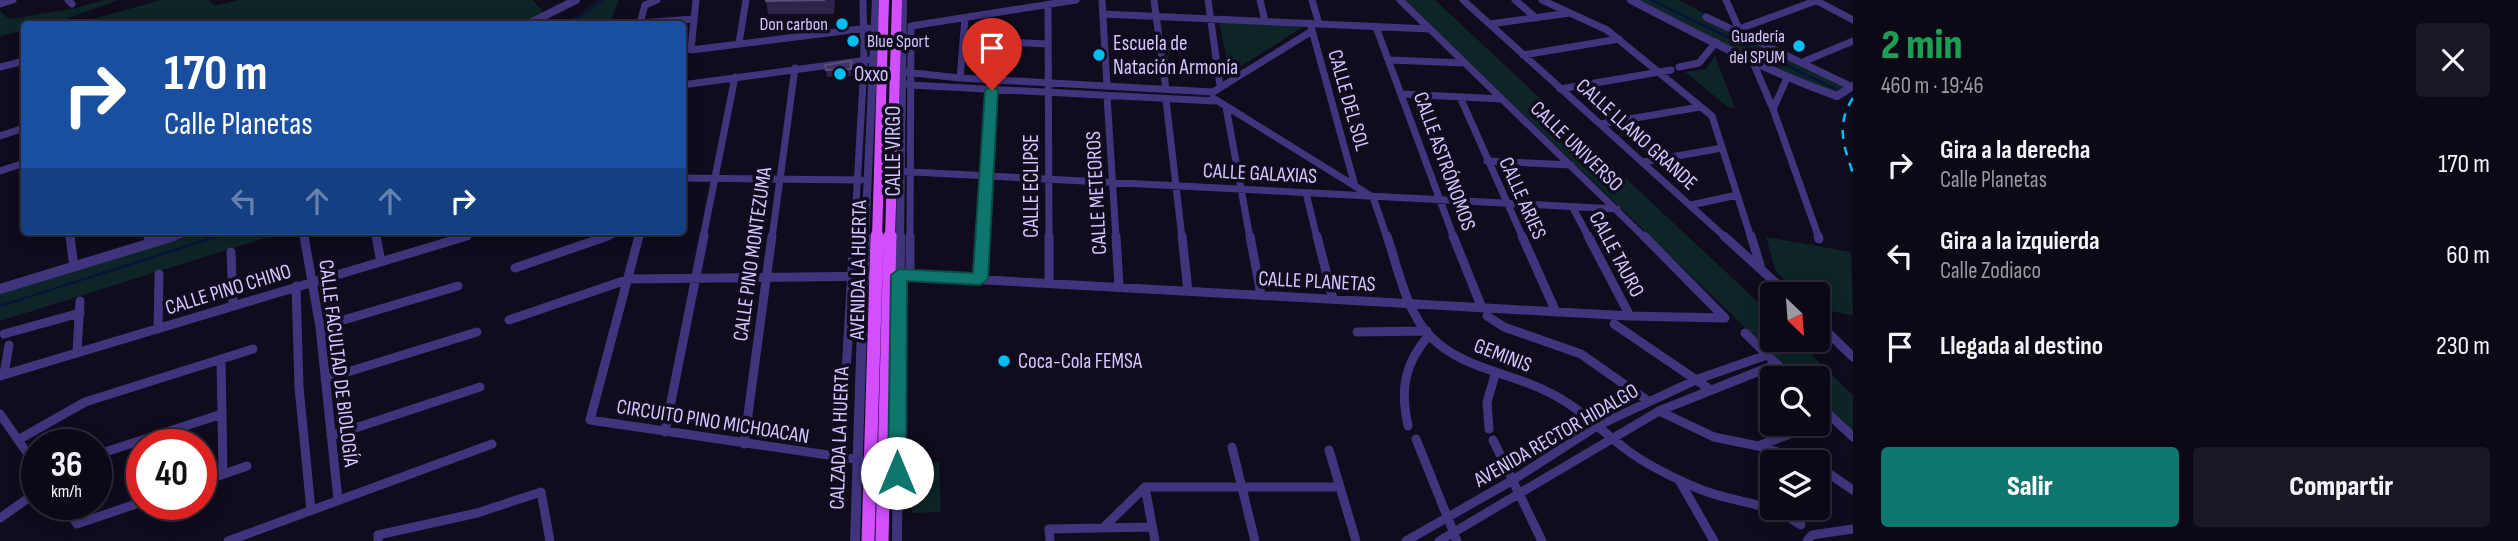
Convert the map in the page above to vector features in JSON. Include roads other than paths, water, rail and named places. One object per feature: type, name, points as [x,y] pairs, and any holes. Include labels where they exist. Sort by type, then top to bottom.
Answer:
[{"type":"main road","name":"AVENIDA LA HUERTA","points":[[882,541],[901,171],[884,0]]},
{"type":"main road","name":"AVENIDA LA HUERTA","points":[[868,541],[865,461],[894,275],[874,180],[891,72],[897,0]]},
{"type":"street","points":[[0,4],[13,0]]},
{"type":"street","points":[[534,21],[576,0]]},
{"type":"street","points":[[641,21],[645,5],[657,0]]},
{"type":"street","points":[[696,0],[691,50],[874,28]]},
{"type":"street","points":[[739,43],[746,0]]},
{"type":"street","name":"CALZADA LA HUERTA","points":[[855,541],[865,461],[856,180],[864,61],[863,0]]},
{"type":"street","points":[[876,0],[874,28],[891,72]]},
{"type":"street","points":[[891,72],[903,0]]},
{"type":"street","points":[[960,78],[965,18],[1076,0]]},
{"type":"street","points":[[1102,0],[1107,86]]},
{"type":"street","points":[[1154,0],[1166,89]]},
{"type":"street","points":[[1208,0],[1220,86]]},
{"type":"street","points":[[1260,0],[1265,21]]},
{"type":"street","points":[[1312,0],[1319,24]]},
{"type":"street","name":"CALLE UNIVERSO","points":[[1400,0],[1617,209],[1724,316],[1722,319]]},
{"type":"street","name":"CALLE LLANO GRANDE","points":[[1463,0],[1776,282]]},
{"type":"street","points":[[1515,0],[1536,18]]},
{"type":"street","points":[[1542,0],[1607,30],[1712,116],[1761,268]]},
{"type":"street","points":[[1631,0],[1787,78],[1837,96],[1848,89]]},
{"type":"street","points":[[1726,0],[1739,29],[1816,0],[1853,20]]},
{"type":"street","name":"CALLE ECLIPSE","points":[[1048,5],[1048,283]]},
{"type":"street","points":[[1490,24],[1570,13]]},
{"type":"street","points":[[1103,14],[1265,21],[1311,27]]},
{"type":"street","points":[[1706,17],[1848,89]]},
{"type":"street","name":"CALLE VIRGO","points":[[894,275],[901,171],[891,72],[911,26],[965,18]]},
{"type":"street","points":[[666,21],[693,19]]},
{"type":"street","points":[[891,72],[1213,92],[1319,24],[1429,29]]},
{"type":"street","name":"CALLE ASTRÓNOMOS","points":[[1376,26],[1439,201],[1484,312]]},
{"type":"street","name":"CALLE DEL SOL","points":[[1311,27],[1355,186]]},
{"type":"street","points":[[1523,55],[1619,39]]},
{"type":"street","points":[[963,40],[1048,44]]},
{"type":"street","points":[[1805,61],[1853,41]]},
{"type":"street","points":[[1560,89],[1699,63],[1716,42]]},
{"type":"street","points":[[1389,60],[1465,63]]},
{"type":"street","points":[[1752,60],[1773,109],[1819,239]]},
{"type":"street","points":[[0,65],[21,61]]},
{"type":"street","points":[[686,84],[864,61],[891,72],[992,90],[1214,101],[1373,197]]},
{"type":"street","name":"CALLE PINO MONTEZUMA","points":[[744,443],[795,68]]},
{"type":"street","points":[[665,432],[735,77]]},
{"type":"street","points":[[1773,109],[1787,78]]},
{"type":"street","points":[[980,279],[992,90]]},
{"type":"street","points":[[1213,92],[1214,101]]},
{"type":"street","points":[[1402,94],[1503,99]]},
{"type":"street","name":"CALLE METEOROS","points":[[1107,96],[1119,287]]},
{"type":"street","name":"CALLE ARIES","points":[[1460,97],[1556,312]]},
{"type":"street","points":[[1166,100],[1188,291]]},
{"type":"street","points":[[1226,107],[1261,295]]},
{"type":"street","points":[[1600,124],[1700,107]]},
{"type":"street","points":[[0,136],[21,129]]},
{"type":"street","points":[[1643,162],[1722,148]]},
{"type":"street","points":[[1487,161],[1571,164]]},
{"type":"street","points":[[0,171],[21,164]]},
{"type":"street","name":"CALLE GALAXIAS","points":[[901,171],[1617,209]]},
{"type":"street","points":[[686,178],[874,180]]},
{"type":"street","name":"CALZADA LA HUERTA","points":[[841,458],[858,277],[874,180]]},
{"type":"street","points":[[1306,193],[1333,299]]},
{"type":"street","points":[[1691,205],[1737,195]]},
{"type":"street","name":"GEMINIS","points":[[1373,197],[1410,303],[1428,333],[1455,355],[1495,375],[1517,379],[1545,390],[1571,405],[1629,452],[1679,480],[1701,490],[1781,511],[1801,525]]},
{"type":"street","name":"CALLE TAURO","points":[[1573,208],[1630,316]]},
{"type":"street","points":[[70,235],[74,267]]},
{"type":"street","points":[[148,235],[149,243]]},
{"type":"street","points":[[0,289],[176,235]]},
{"type":"street","name":"CALLE FACULTAD DE BIOLOGÍA","points":[[304,235],[320,327],[338,500]]},
{"type":"street","points":[[376,235],[381,262]]},
{"type":"street","points":[[447,235],[448,241]]},
{"type":"street","points":[[515,268],[610,235]]},
{"type":"street","name":"CIRCUITO PINO MICHOACAN","points":[[639,235],[590,421],[865,461]]},
{"type":"street","name":"CALLE PINO CHINO","points":[[2,375],[467,236]]},
{"type":"street","points":[[231,252],[233,306]]},
{"type":"street","points":[[158,329],[159,274]]},
{"type":"street","points":[[894,275],[897,541]]},
{"type":"street","name":"CALLE PLANETAS","points":[[509,320],[629,279],[894,275],[1410,303],[1484,312],[1556,312],[1722,319]]},
{"type":"street","name":"CALLE FACULTAD DE BIOLOGÍA","points":[[296,286],[299,387],[311,510]]},
{"type":"street","points":[[320,327],[457,286]]},
{"type":"street","points":[[78,352],[80,301]]},
{"type":"street","points":[[1484,312],[1497,326],[1546,340],[1585,356],[1648,401]]},
{"type":"street","points":[[4,334],[80,313]]},
{"type":"street","points":[[1614,324],[1711,390]]},
{"type":"street","points":[[325,379],[477,332]]},
{"type":"street","points":[[1357,332],[1428,333]]},
{"type":"street","points":[[1408,426],[1401,401],[1402,378],[1409,361],[1428,333]]},
{"type":"street","points":[[1745,333],[1777,364]]},
{"type":"street","points":[[1830,335],[1853,357]]},
{"type":"street","points":[[2,375],[9,345]]},
{"type":"street","points":[[18,440],[85,402],[253,349]]},
{"type":"street","name":"AVENIDA RECTOR HIDALGO","points":[[1406,541],[1513,480],[1597,426],[1698,379],[1767,355]]},
{"type":"street","points":[[221,359],[223,474]]},
{"type":"street","name":"AVENIDA RECTOR HIDALGO","points":[[1439,541],[1455,537],[1520,492],[1659,411],[1777,364]]},
{"type":"street","points":[[1489,429],[1485,414],[1486,399],[1495,375]]},
{"type":"street","points":[[331,436],[480,387]]},
{"type":"street","points":[[1659,411],[1714,437],[1771,450]]},
{"type":"street","points":[[0,414],[21,444]]},
{"type":"street","points":[[112,450],[222,414]]},
{"type":"street","points":[[1830,415],[1853,438]]},
{"type":"street","points":[[1758,446],[1833,418]]},
{"type":"street","points":[[1416,439],[1455,537]]},
{"type":"street","points":[[1493,440],[1542,541]]},
{"type":"street","points":[[228,541],[492,444]]},
{"type":"street","points":[[1232,447],[1255,541]]},
{"type":"street","points":[[1329,450],[1356,541]]},
{"type":"street","points":[[217,476],[247,466]]},
{"type":"street","points":[[1830,474],[1853,490]]},
{"type":"street","points":[[1679,480],[1714,541]]},
{"type":"street","points":[[1104,527],[1144,487],[1340,487]]},
{"type":"street","points":[[1144,487],[1155,541]]},
{"type":"street","points":[[378,541],[378,535],[477,513],[541,492],[550,541]]},
{"type":"street","points":[[2,514],[21,502]]},
{"type":"street","points":[[1050,541],[1049,529],[1152,527]]},
{"type":"street","points":[[1807,541],[1812,536],[1853,528]]},
{"type":"waterway","points":[[573,21],[603,0]]},
{"type":"waterway","points":[[1651,0],[1840,91]]},
{"type":"waterway","points":[[1846,94],[1853,98]]},
{"type":"waterway","points":[[0,306],[222,235]]},
{"type":"railway","points":[[1853,98],[1843,126],[1846,153],[1853,173]]},
{"type":"place","name":"Don carbon","points":[[842,24]]},
{"type":"place","name":"Blue Sport","points":[[853,41]]},
{"type":"place","name":"Guadería del SPUM","points":[[1799,46]]},
{"type":"place","name":"Escuela de Natación Armonía","points":[[1099,55]]},
{"type":"place","name":"Oxxo","points":[[840,74]]},
{"type":"place","name":"Coca-Cola FEMSA","points":[[1004,361]]}]
